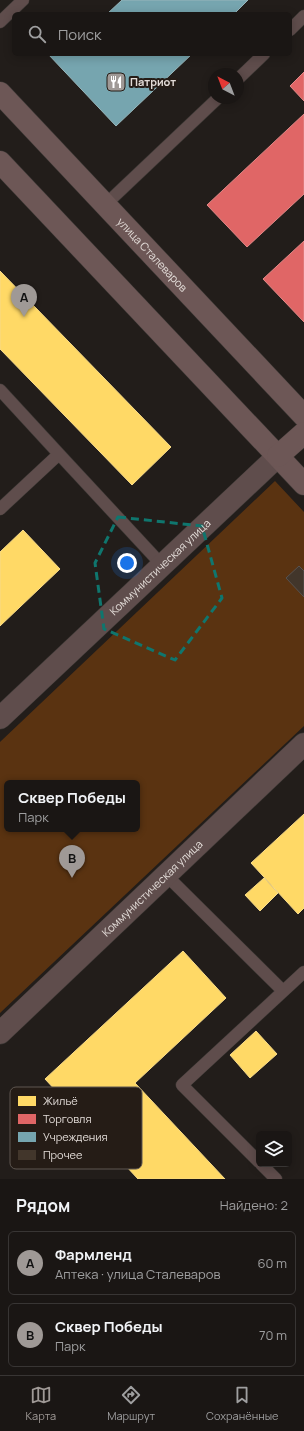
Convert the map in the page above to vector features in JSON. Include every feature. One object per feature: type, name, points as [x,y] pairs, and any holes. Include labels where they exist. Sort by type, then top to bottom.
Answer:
[{"type":"main road","name":"улица Сталеваров","points":[[0,92],[304,416]]},
{"type":"main road","points":[[0,162],[304,484]]},
{"type":"main road","name":"Коммунистическая улица","points":[[278,456],[304,432]]},
{"type":"street","name":"Коммунистическая улица","points":[[0,718],[278,456]]},
{"type":"street","name":"Коммунистическая улица","points":[[0,1033],[304,744]]},
{"type":"lane","points":[[0,22],[23,0]]},
{"type":"lane","points":[[292,28],[304,16]]},
{"type":"lane","points":[[244,73],[262,56]]},
{"type":"lane","points":[[105,205],[212,104]]},
{"type":"lane","points":[[0,390],[162,566]]},
{"type":"lane","points":[[0,509],[59,454]]},
{"type":"lane","points":[[166,875],[283,991]]},
{"type":"lane","points":[[256,1159],[182,1085],[304,972]]},
{"type":"lane","points":[[264,1167],[276,1179]]},
{"type":"highlighted area","points":[[118,517],[202,526],[222,598],[175,660],[104,629],[95,563]]},
{"type":"shaded area","points":[[275,481],[304,512],[304,726],[0,1013],[0,742]]},
{"type":"building: Жильё","points":[[0,271],[171,447],[132,485],[0,349]]},
{"type":"building: Жильё","points":[[23,530],[60,569],[0,626],[0,552]]},
{"type":"building: Жильё","points":[[304,814],[304,908],[298,914],[251,863]]},
{"type":"building: Жильё","points":[[264,878],[278,893],[260,911],[245,895]]},
{"type":"building: Жильё","points":[[183,951],[226,998],[135,1083],[139,1087],[52,1087],[45,1079]]},
{"type":"building: Жильё","points":[[256,1031],[277,1054],[250,1078],[230,1055]]},
{"type":"building: Жильё","points":[[142,1090],[225,1179],[138,1179],[129,1169],[142,1169]]},
{"type":"building: Торговля","points":[[304,72],[304,101],[290,86]]},
{"type":"building: Торговля","points":[[304,114],[304,194],[247,247],[207,205]]},
{"type":"building: Торговля","points":[[304,241],[304,322],[263,279]]},
{"type":"building: Учреждения","points":[[122,0],[248,0],[236,12],[109,12]]},
{"type":"building: Учреждения","points":[[50,56],[190,56],[116,126]]},
{"type":"building: Прочее","points":[[299,566],[304,571],[304,597],[286,578]]},
{"type":"place","name":"Патриот","points":[[116,82]]},
{"type":"place","name":"Фармленд","points":[[24,317]]},
{"type":"place","name":"Сквер Победы","points":[[72,878]]}]
